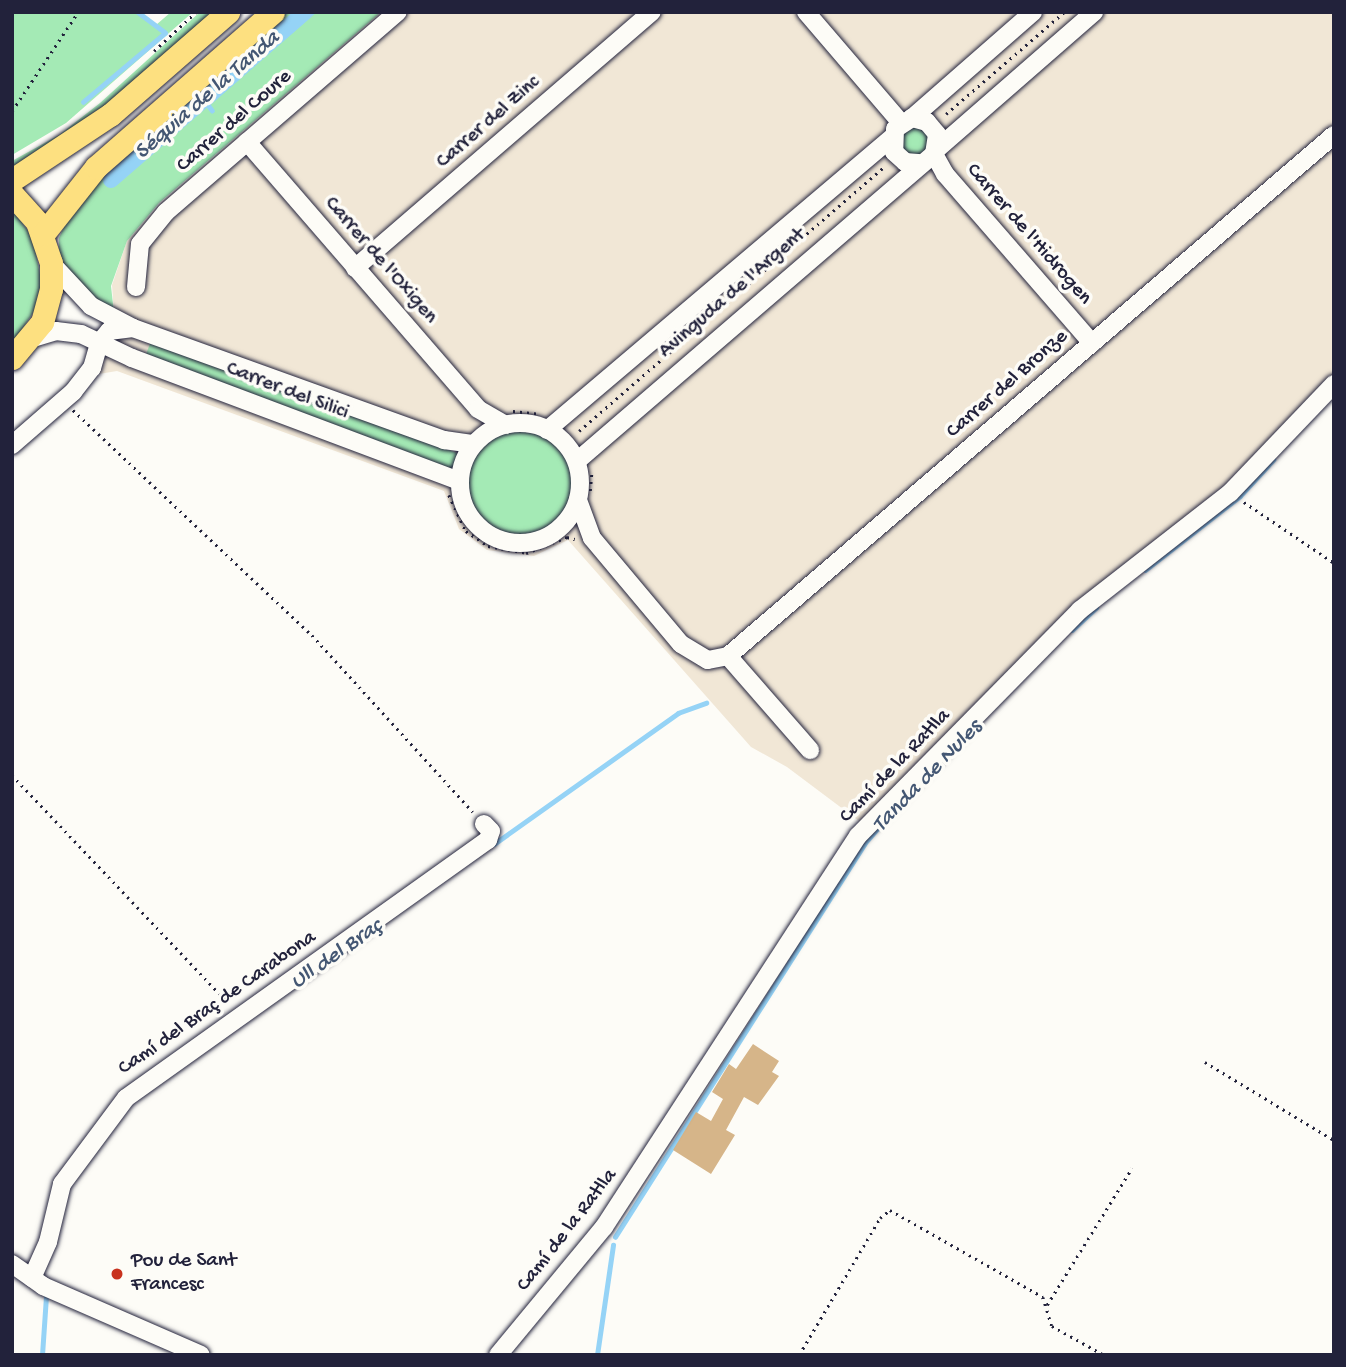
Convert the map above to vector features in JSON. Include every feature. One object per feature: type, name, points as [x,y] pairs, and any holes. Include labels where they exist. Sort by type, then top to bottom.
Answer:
[{"type":"main road","points":[[12,180],[110,115],[229,12]]},
{"type":"main road","points":[[43,234],[96,167],[272,12]]},
{"type":"main road","points":[[12,194],[43,234],[51,263],[48,303],[30,339],[12,358]]},
{"type":"street","name":"Carrer del Coure","points":[[136,286],[140,244],[166,212],[398,12]]},
{"type":"street","name":"Carrer del Zinc","points":[[355,268],[652,12]]},
{"type":"street","points":[[806,12],[902,126]]},
{"type":"street","name":"Avinguda de l'Argent","points":[[547,430],[1033,12]]},
{"type":"street","name":"Avinguda de l'Argent","points":[[577,461],[1094,12]]},
{"type":"street","points":[[927,122],[937,134],[930,156],[905,162],[894,152],[902,126],[927,122]]},
{"type":"street","name":"Carrer del Bronze","points":[[592,538],[681,644],[708,660],[729,656],[1334,135]]},
{"type":"street","name":"Carrer de l'Oxigen","points":[[247,142],[478,409],[506,425]]},
{"type":"street","name":"Carrer de l'Hidrogen","points":[[930,156],[1092,343]]},
{"type":"street","name":"Carrer del Silici","points":[[51,263],[92,306],[134,328],[444,440],[478,440]]},
{"type":"street","points":[[12,444],[63,401],[92,368],[99,343],[109,331],[134,328]]},
{"type":"street","name":"Carrer del Silici","points":[[30,339],[70,331],[132,358],[460,481]]},
{"type":"street","points":[[92,368],[132,358]]},
{"type":"street","name":"Camí de la Ratlla","points":[[498,1355],[604,1227],[858,836],[1080,610],[1230,493],[1334,384]]},
{"type":"street","points":[[478,409],[478,440]]},
{"type":"street","points":[[579,500],[561,527],[526,543],[487,533],[462,501],[460,481],[464,461],[478,440],[506,425],[547,430],[563,442],[577,461],[579,500],[592,538]]},
{"type":"street","points":[[561,527],[592,538]]},
{"type":"street","points":[[729,656],[810,750]]},
{"type":"street","name":"Camí del Braç de Carabona","points":[[32,1278],[48,1242],[62,1184],[121,1104],[240,1015],[488,840],[491,831],[484,824]]},
{"type":"street","points":[[12,1264],[32,1278],[201,1355]]},
{"type":"path","points":[[12,111],[78,12]]},
{"type":"path","points":[[149,55],[196,12]]},
{"type":"path","points":[[946,114],[1063,12]]},
{"type":"path","points":[[579,431],[886,166]]},
{"type":"path","points":[[63,401],[312,635],[484,824]]},
{"type":"path","points":[[1243,501],[1334,563]]},
{"type":"path","points":[[12,775],[240,1015]]},
{"type":"path","points":[[1205,1062],[1334,1140]]},
{"type":"path","points":[[1047,1305],[1132,1168]]},
{"type":"path","points":[[799,1355],[880,1218],[890,1210],[1043,1297],[1052,1326],[1104,1355]]},
{"type":"shaded area","points":[[380,12],[1334,12],[1334,373],[1227,490],[1132,559],[863,824],[787,767],[751,747],[568,540],[534,556],[487,550],[459,529],[444,491],[117,371],[99,374],[114,314],[112,285],[127,241],[160,203]]},
{"type":"green space","points":[[12,12],[136,12],[156,25],[171,12],[193,12],[66,123],[12,155]]},
{"type":"green space","points":[[200,12],[218,12],[90,122],[12,171],[12,161],[59,135],[100,103]]},
{"type":"green space","points":[[285,12],[381,12],[159,203],[127,241],[111,286],[114,313],[86,298],[59,260],[59,238],[73,207],[148,129]]},
{"type":"green space","points":[[914,124],[932,136],[924,156],[903,154],[898,138]]},
{"type":"green space","points":[[12,209],[33,238],[41,280],[37,307],[12,344]]},
{"type":"green space","points":[[151,341],[457,453],[452,471],[145,357]]},
{"type":"green space","points":[[520,431],[540,435],[557,446],[568,463],[572,483],[568,503],[557,520],[540,531],[520,535],[500,531],[483,520],[472,503],[468,483],[472,463],[483,446],[500,435]]},
{"type":"building","points":[[753,1044],[779,1061],[772,1072],[779,1076],[758,1105],[744,1097],[726,1130],[735,1135],[711,1174],[673,1150],[696,1112],[711,1121],[723,1099],[712,1092],[729,1064],[736,1069]]},
{"type":"waterway","points":[[83,102],[165,33],[137,12]]},
{"type":"waterway","name":"Séquia de la Tanda","points":[[111,180],[305,12]]},
{"type":"waterway","points":[[212,111],[207,104],[312,12]]},
{"type":"waterway","name":"Tanda de Nules","points":[[1145,570],[1240,496],[1273,460]]},
{"type":"waterway","name":"Tanda de Nules","points":[[1072,630],[1096,608]]},
{"type":"waterway","name":"Ull del Braç","points":[[494,844],[678,713],[706,703]]},
{"type":"waterway","name":"Tanda de Nules","points":[[615,1237],[864,844],[884,821]]},
{"type":"waterway","name":"Tanda de Nules","points":[[597,1355],[613,1245]]},
{"type":"waterway","name":"Ull del Braç","points":[[42,1355],[46,1296]]},
{"type":"place","name":"Pou de Sant Francesc","points":[[117,1274]]}]
